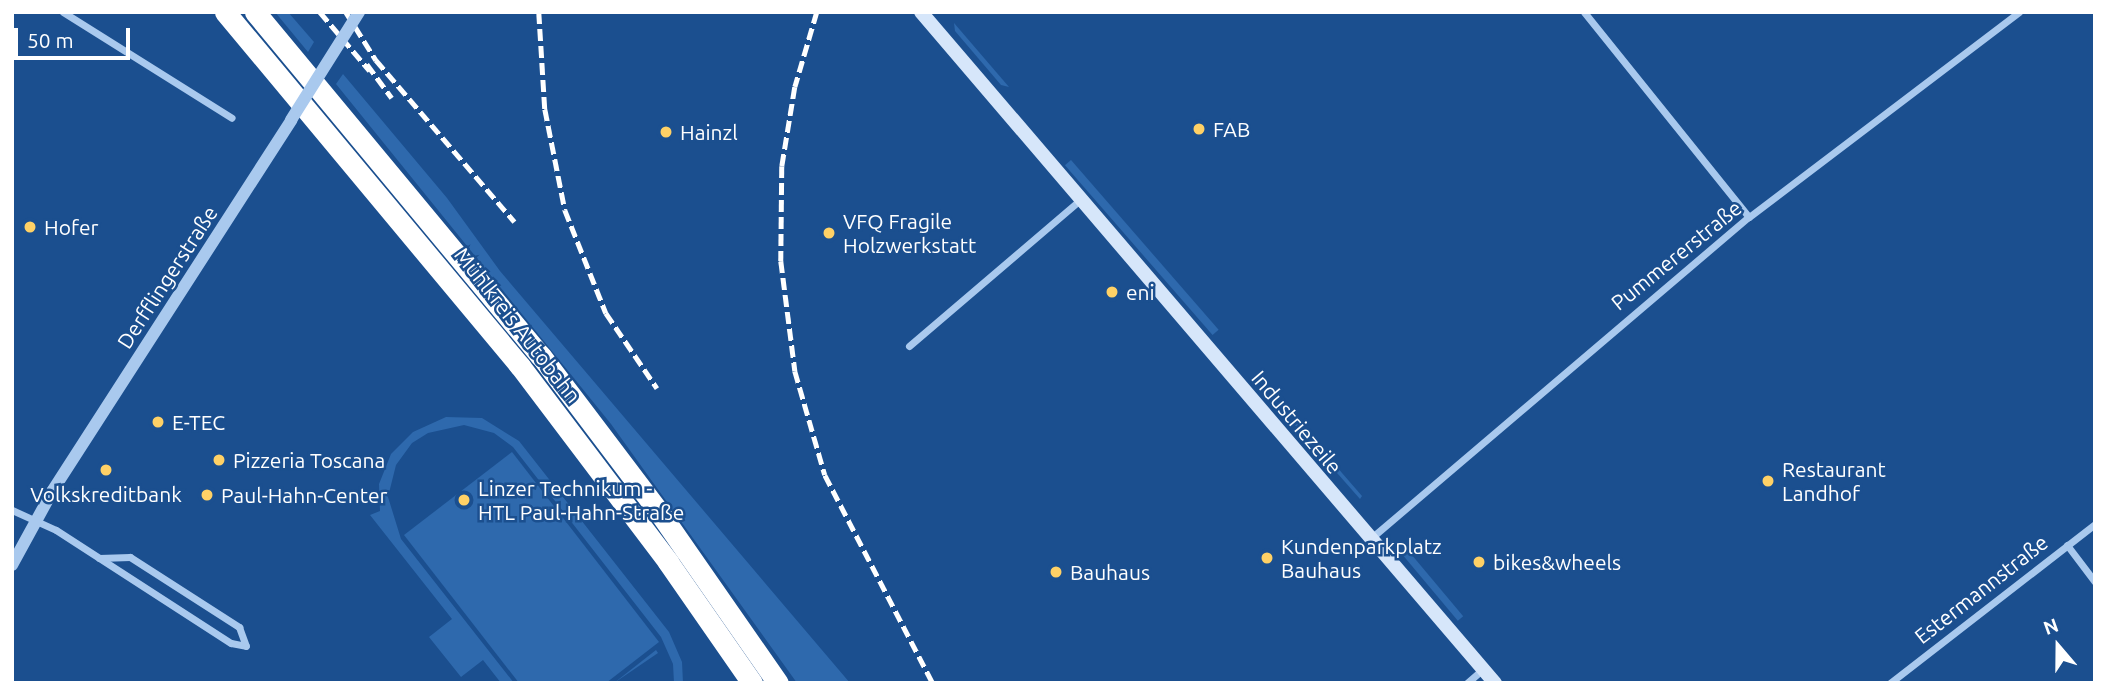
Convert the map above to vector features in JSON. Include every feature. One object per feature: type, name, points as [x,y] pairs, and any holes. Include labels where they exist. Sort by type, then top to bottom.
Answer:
[{"type":"highway","name":"Mühlkreis Autobahn","points":[[225,12],[520,366],[668,562],[752,683]]},
{"type":"highway","name":"Mühlkreis Autobahn","points":[[255,12],[541,356],[667,522],[778,683]]},
{"type":"main road","name":"Industriezeile","points":[[921,12],[1369,541],[1495,683]]},
{"type":"street","points":[[63,12],[232,118]]},
{"type":"street","name":"Derfflingerstraße","points":[[12,565],[37,521],[359,12]]},
{"type":"street","points":[[1584,12],[1749,217]]},
{"type":"street","name":"Pummererstraße","points":[[1369,541],[1749,217],[2019,12]]},
{"type":"street","points":[[909,346],[1080,200]]},
{"type":"street","points":[[12,510],[37,521],[99,558],[231,643],[246,646],[239,627],[130,557],[99,558]]},
{"type":"street","name":"Estermannstraße","points":[[1890,683],[2095,524]]},
{"type":"street","points":[[2067,545],[2095,582]]},
{"type":"street","points":[[1467,683],[1483,669]]},
{"type":"shaded area","points":[[275,12],[288,12],[314,42],[308,52]]},
{"type":"shaded area","points":[[954,23],[1009,87],[1001,85],[955,31]]},
{"type":"shaded area","points":[[343,74],[447,198],[500,271],[850,683],[797,683],[611,424],[336,84]]},
{"type":"shaded area","points":[[1071,160],[1219,330],[1213,335],[1065,165]]},
{"type":"shaded area","points":[[446,417],[482,418],[519,441],[669,632],[682,662],[683,683],[674,683],[673,664],[661,637],[513,447],[494,433],[464,425],[428,433],[412,443],[396,465],[388,497],[401,539],[514,683],[501,683],[483,660],[461,677],[429,637],[452,619],[370,515],[380,511],[379,484],[391,454],[413,432]]},
{"type":"shaded area","points":[[1296,420],[1362,496],[1360,499],[1293,423]]},
{"type":"shaded area","points":[[512,452],[659,642],[606,683],[519,683],[404,535]]},
{"type":"shaded area","points":[[1406,548],[1463,616],[1458,621],[1401,552]]},
{"type":"shaded area","points":[[656,650],[658,653],[614,683]]},
{"type":"railway","points":[[320,12],[370,71]]},
{"type":"railway","points":[[346,12],[376,60],[515,222]]},
{"type":"railway","points":[[539,12],[545,109],[565,210],[606,313],[657,388]]},
{"type":"railway","points":[[817,12],[795,87],[782,166],[781,261],[795,371],[825,475],[933,683]]},
{"type":"railway","points":[[367,64],[392,98]]},
{"type":"place","name":"FAB","points":[[1199,129]]},
{"type":"place","name":"Hainzl","points":[[666,132]]},
{"type":"place","name":"Hofer","points":[[30,227]]},
{"type":"place","name":"VFQ Fragile Holzwerkstatt","points":[[829,233]]},
{"type":"place","name":"eni","points":[[1112,292]]},
{"type":"place","name":"E-TEC","points":[[158,422]]},
{"type":"place","name":"Pizzeria Toscana","points":[[219,460]]},
{"type":"place","name":"Volkskreditbank","points":[[106,470]]},
{"type":"place","name":"Restaurant Landhof","points":[[1768,481]]},
{"type":"place","name":"Paul-Hahn-Center","points":[[207,495]]},
{"type":"place","name":"Linzer Technikum - HTL Paul-Hahn-Straße","points":[[464,500]]},
{"type":"place","name":"Kundenparkplatz Bauhaus","points":[[1267,558]]},
{"type":"place","name":"bikes&wheels","points":[[1479,562]]},
{"type":"place","name":"Bauhaus","points":[[1056,572]]}]
